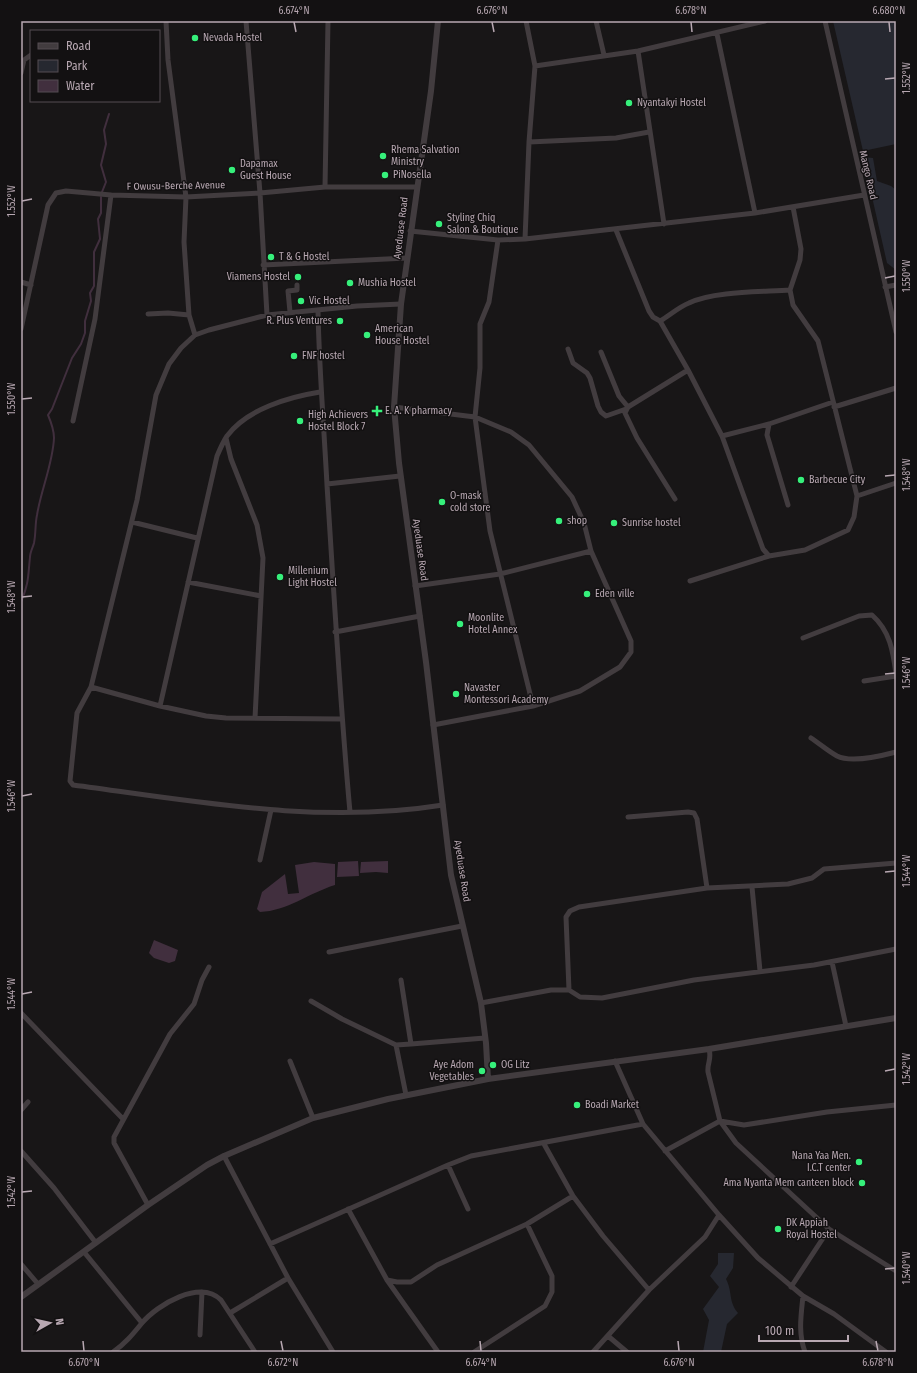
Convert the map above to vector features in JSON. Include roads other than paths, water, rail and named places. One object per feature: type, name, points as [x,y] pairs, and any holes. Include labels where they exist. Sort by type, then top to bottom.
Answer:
[{"type":"street","points":[[166,21],[166,41],[186,197],[184,242],[189,315],[195,335]]},
{"type":"street","points":[[246,21],[260,193],[267,315]]},
{"type":"street","points":[[325,187],[328,21]]},
{"type":"street","name":"Ayeduase Road","points":[[438,21],[431,91],[416,187],[401,304],[394,408],[400,476],[420,616],[451,875],[481,1003],[488,1079]]},
{"type":"street","points":[[525,239],[529,142],[535,66],[526,21]]},
{"type":"street","points":[[596,21],[604,55]]},
{"type":"street","points":[[535,66],[638,51],[717,34],[765,21]]},
{"type":"street","name":"Mango Road","points":[[825,21],[896,332]]},
{"type":"street","points":[[717,34],[755,213]]},
{"type":"street","points":[[160,42],[166,41]]},
{"type":"street","points":[[638,51],[664,224]]},
{"type":"street","points":[[21,73],[24,60],[30,56]]},
{"type":"street","points":[[529,142],[616,138],[649,132]]},
{"type":"street","name":"F Owusu-Berche Avenue","points":[[31,285],[48,206],[56,193],[66,191],[111,196],[186,197],[260,193],[325,187],[416,187]]},
{"type":"street","points":[[410,231],[498,240],[525,239],[616,230],[755,213],[864,195]]},
{"type":"street","points":[[73,421],[95,320],[111,196]]},
{"type":"street","points":[[690,581],[769,556],[805,550],[848,530],[854,517],[857,496],[818,341],[793,304],[790,290],[800,260],[801,249],[793,207]]},
{"type":"street","points":[[616,230],[649,310],[653,317],[660,321],[688,370],[722,436],[763,549],[769,556]]},
{"type":"street","points":[[498,240],[489,302],[480,324],[480,368],[475,417],[490,531],[533,706]]},
{"type":"street","points":[[263,265],[407,258]]},
{"type":"street","points":[[21,282],[31,285],[21,329]]},
{"type":"street","points":[[290,312],[288,292],[297,290],[297,285]]},
{"type":"street","points":[[885,288],[896,285]]},
{"type":"street","points":[[660,321],[689,303],[698,300],[727,295],[790,290]]},
{"type":"street","points":[[401,304],[290,312],[267,315],[224,326],[195,335],[169,364],[156,395],[132,522],[91,687],[77,713],[71,767],[71,784],[270,810],[350,812],[395,811],[443,805]]},
{"type":"street","points":[[318,310],[320,392],[327,484],[335,632],[341,719],[350,812]]},
{"type":"street","points":[[148,314],[168,313],[189,315]]},
{"type":"street","points":[[568,349],[573,363],[590,378],[601,412],[606,416],[627,408],[688,370]]},
{"type":"street","points":[[601,352],[619,396],[627,408],[625,416],[675,499]]},
{"type":"street","points":[[722,436],[896,388]]},
{"type":"street","points":[[160,706],[197,538],[207,506],[217,456],[226,438],[254,413],[284,399],[320,392]]},
{"type":"street","points":[[394,408],[475,417],[511,432],[529,445],[572,497],[584,523],[592,551],[631,641],[631,652],[620,668],[580,691],[533,706],[433,725]]},
{"type":"street","points":[[769,424],[767,435],[788,504]]},
{"type":"street","points":[[226,438],[231,459],[259,532],[263,558],[255,718]]},
{"type":"street","points":[[327,484],[400,476]]},
{"type":"street","points":[[857,496],[896,483]]},
{"type":"street","points":[[132,522],[197,538]]},
{"type":"street","points":[[415,586],[500,574],[592,551]]},
{"type":"street","points":[[188,582],[261,596]]},
{"type":"street","points":[[803,638],[859,616],[872,615],[886,631],[892,648],[896,675],[864,681]]},
{"type":"street","points":[[335,632],[420,616]]},
{"type":"street","points":[[91,687],[160,706],[206,716],[341,719]]},
{"type":"street","points":[[811,738],[838,757],[846,759],[870,758],[896,752]]},
{"type":"street","points":[[260,860],[270,810]]},
{"type":"street","points":[[628,818],[688,812],[694,813],[697,819],[707,888]]},
{"type":"street","points":[[569,990],[566,917],[570,911],[589,905],[707,888],[801,882],[815,877],[824,869],[896,863]]},
{"type":"street","points":[[752,886],[760,971]]},
{"type":"street","points":[[329,952],[462,926]]},
{"type":"street","points":[[481,1003],[531,993],[569,990],[580,996],[602,998],[679,983],[832,962],[896,949]]},
{"type":"street","points":[[832,962],[846,1026]]},
{"type":"street","points":[[148,1205],[114,1143],[114,1137],[170,1034],[194,1004],[202,980],[209,967]]},
{"type":"street","points":[[401,980],[411,1044]]},
{"type":"street","points":[[310,1001],[396,1045],[485,1038]]},
{"type":"street","points":[[21,1013],[123,1119]]},
{"type":"street","points":[[21,1297],[148,1205],[224,1156],[313,1118],[406,1095],[488,1079],[709,1049],[896,1018]]},
{"type":"street","points":[[396,1045],[406,1095]]},
{"type":"street","points":[[709,1049],[711,1058],[707,1066],[720,1121],[741,1148],[829,1229],[896,1271]]},
{"type":"street","points":[[290,1061],[313,1118]]},
{"type":"street","points":[[615,1061],[643,1124],[719,1215],[758,1258],[803,1296],[834,1314],[886,1352]]},
{"type":"street","points":[[21,1110],[28,1102]]},
{"type":"street","points":[[665,1151],[720,1121],[744,1125],[827,1112],[896,1105]]},
{"type":"street","points":[[270,1244],[448,1164],[494,1151],[544,1144],[643,1124]]},
{"type":"street","points":[[544,1144],[573,1196],[603,1236],[649,1290]]},
{"type":"street","points":[[21,1151],[54,1188],[96,1243]]},
{"type":"street","points":[[224,1156],[288,1278],[333,1352]]},
{"type":"street","points":[[448,1164],[468,1209]]},
{"type":"street","points":[[387,1280],[411,1282],[437,1265],[528,1224],[573,1196]]},
{"type":"street","points":[[348,1210],[387,1280],[438,1352]]},
{"type":"street","points":[[593,1352],[649,1290],[705,1237],[719,1215]]},
{"type":"street","points":[[474,1352],[546,1306],[552,1292],[552,1276],[528,1224]]},
{"type":"street","points":[[792,1287],[829,1229]]},
{"type":"street","points":[[84,1252],[142,1323]]},
{"type":"street","points":[[21,1264],[38,1284]]},
{"type":"street","points":[[230,1313],[288,1278]]},
{"type":"street","points":[[200,1335],[202,1292]]},
{"type":"street","points":[[113,1352],[129,1339],[142,1323],[174,1299],[185,1294],[202,1292],[216,1295],[230,1313],[255,1352]]},
{"type":"street","points":[[803,1296],[800,1325],[801,1342],[805,1352]]},
{"type":"street","points":[[608,1336],[627,1352]]},
{"type":"water","points":[[358,861],[359,876],[337,877],[338,862]]},
{"type":"water","points":[[388,861],[388,873],[360,873],[361,862]]},
{"type":"water","points":[[314,862],[335,864],[335,885],[325,888],[289,905],[270,911],[260,912],[257,909],[262,892],[285,874],[288,894],[299,893],[295,865]]},
{"type":"water","points":[[154,940],[178,950],[175,961],[169,963],[154,958],[149,953]]},
{"type":"waterway","points":[[102,192],[106,182],[101,165],[106,144],[104,130],[109,114]]},
{"type":"waterway","points":[[21,602],[26,590],[30,555],[35,536],[36,518],[53,447],[54,438],[48,415],[52,409],[72,358],[81,344],[85,333],[85,321],[91,301],[90,293],[94,286],[94,252],[100,239],[98,219],[101,213],[101,197]]},
{"type":"place","name":"Nevada Hostel","points":[[195,38]]},
{"type":"place","name":"Nyantakyi Hostel","points":[[629,103]]},
{"type":"place","name":"Rhema Salvation Ministry","points":[[383,156]]},
{"type":"place","name":"Dapamax Guest House","points":[[232,170]]},
{"type":"place","name":"PiNosella","points":[[385,175]]},
{"type":"place","name":"Styling Chiq Salon & Boutique","points":[[439,224]]},
{"type":"place","name":"T & G Hostel","points":[[271,257]]},
{"type":"place","name":"Viamens Hostel","points":[[298,277]]},
{"type":"place","name":"Mushia Hostel","points":[[350,283]]},
{"type":"place","name":"Vic Hostel","points":[[301,301]]},
{"type":"place","name":"R. Plus Ventures","points":[[340,321]]},
{"type":"place","name":"American House Hostel","points":[[367,335]]},
{"type":"place","name":"FNF hostel","points":[[294,356]]},
{"type":"place","name":"E. A. K pharmacy","points":[[377,411]]},
{"type":"place","name":"High Achievers Hostel Block 7","points":[[300,421]]},
{"type":"place","name":"Barbecue City","points":[[801,480]]},
{"type":"place","name":"O-mask cold store","points":[[442,502]]},
{"type":"place","name":"shop","points":[[559,521]]},
{"type":"place","name":"Sunrise hostel","points":[[614,523]]},
{"type":"place","name":"Millenium Light Hostel","points":[[280,577]]},
{"type":"place","name":"Eden ville","points":[[587,594]]},
{"type":"place","name":"Moonlite Hotel Annex","points":[[460,624]]},
{"type":"place","name":"Navaster Montessori Academy","points":[[456,694]]},
{"type":"place","name":"OG Litz","points":[[493,1065]]},
{"type":"place","name":"Aye Adom Vegetables","points":[[482,1071]]},
{"type":"place","name":"Boadi Market","points":[[577,1105]]},
{"type":"place","name":"Nana Yaa Men. I.C.T center","points":[[859,1162]]},
{"type":"place","name":"Ama Nyanta Mem canteen block","points":[[862,1183]]},
{"type":"place","name":"DK Appiah Royal Hostel","points":[[778,1229]]}]
